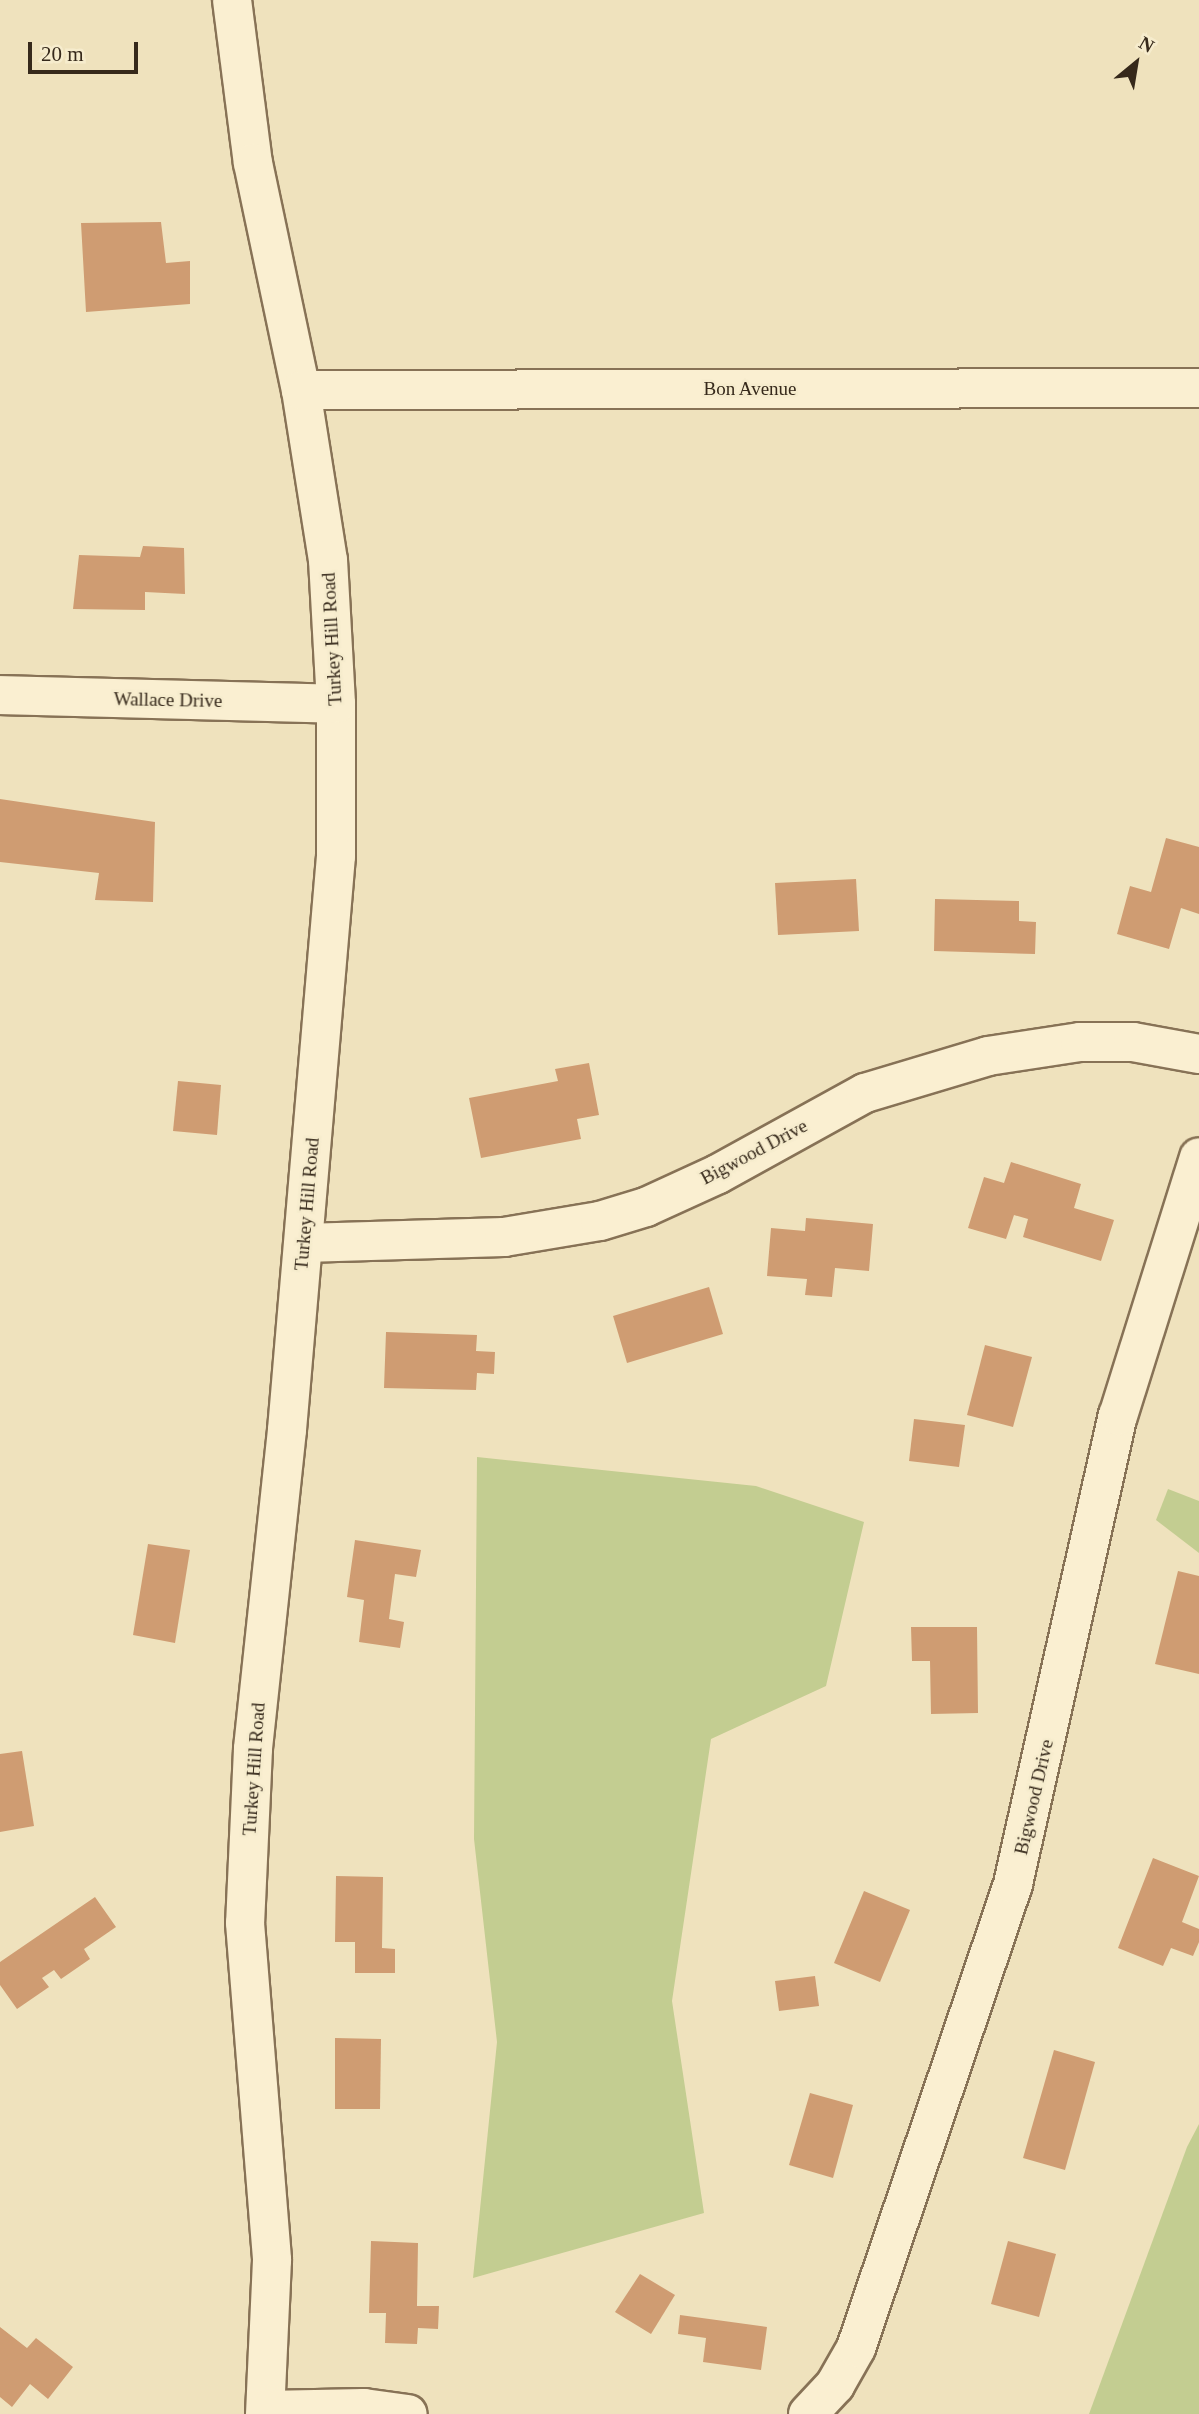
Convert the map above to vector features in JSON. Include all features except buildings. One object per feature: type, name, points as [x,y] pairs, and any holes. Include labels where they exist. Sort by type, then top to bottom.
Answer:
[{"type":"street","name":"Turkey Hill Road","points":[[232,0],[253,163],[301,390],[328,561],[336,704],[336,856],[304,1243],[253,1749],[245,1923],[248,2009],[272,2260],[265,2412]]},
{"type":"street","name":"Bon Avenue","points":[[301,390],[1199,388]]},
{"type":"street","name":"Wallace Drive","points":[[0,695],[336,704]]},
{"type":"street","name":"Bigwood Drive","points":[[304,1243],[504,1237],[600,1221],[646,1207],[718,1174],[864,1093],[988,1056],[1080,1042],[1133,1042],[1199,1054]]},
{"type":"street","name":"Bigwood Drive","points":[[808,2414],[835,2385],[856,2348],[1013,1884],[1118,1416],[1199,1157]]},
{"type":"street","points":[[265,2412],[364,2409],[408,2414]]},
{"type":"green space","points":[[477,1457],[756,1486],[864,1522],[826,1686],[711,1739],[672,2001],[704,2213],[473,2278],[497,2042],[474,1839]]},
{"type":"green space","points":[[1168,1489],[1199,1501],[1199,1553],[1156,1520]]},
{"type":"green space","points":[[1199,2124],[1199,2414],[1089,2414],[1187,2147]]}]
